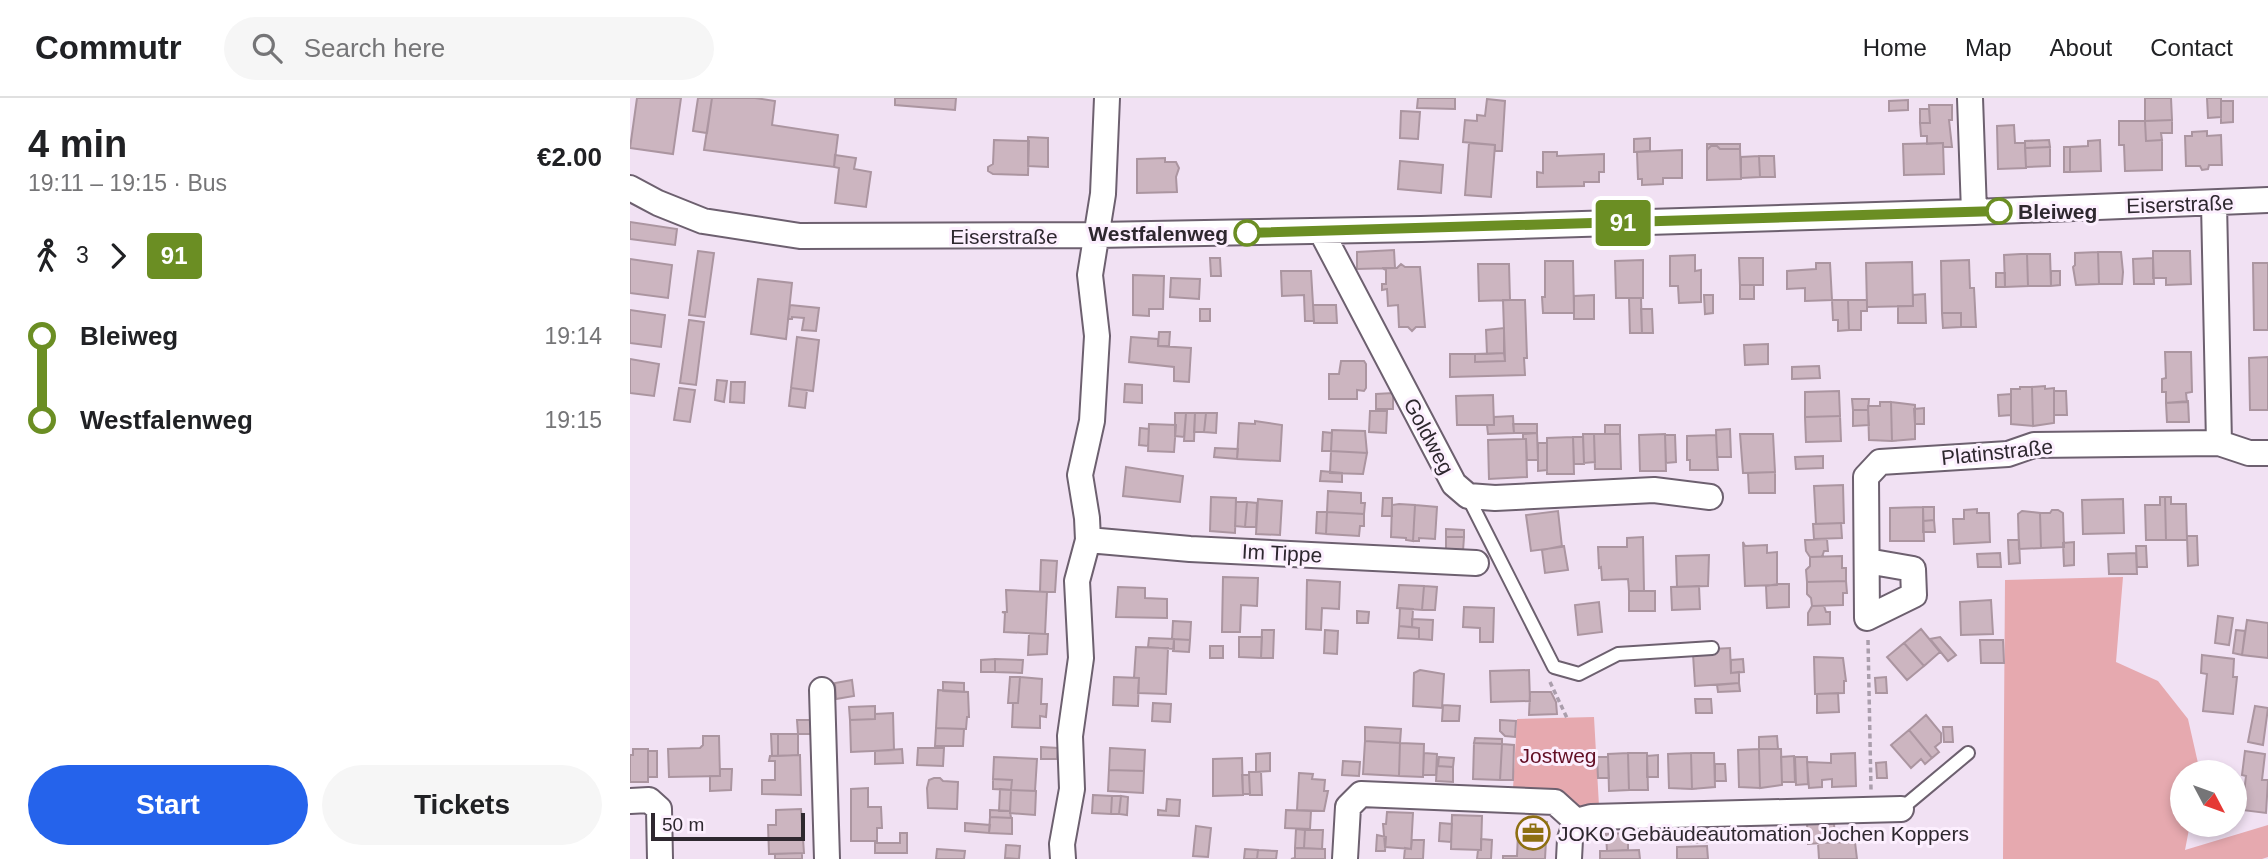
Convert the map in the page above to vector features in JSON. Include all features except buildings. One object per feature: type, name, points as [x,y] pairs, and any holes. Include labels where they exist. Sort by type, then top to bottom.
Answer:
[{"type":"street","points":[[1063,859],[1062,844],[1072,789],[1070,736],[1081,658],[1077,581],[1088,540],[1080,475],[1092,421],[1097,337],[1090,275],[1103,194],[1107,98]]},
{"type":"street","points":[[1970,98],[1974,212]]},
{"type":"street","name":"Eiserstraße","points":[[630,188],[658,203],[704,221],[800,236],[1321,231],[1974,212],[2268,200]]},
{"type":"street","points":[[2214,203],[2219,443]]},
{"type":"street","name":"Goldweg","points":[[1321,231],[1454,484],[1468,496],[1495,498],[1654,489],[1710,497]]},
{"type":"street","name":"Platinstraße","points":[[1867,618],[1866,477],[1880,462],[2008,454],[2034,445],[2219,443],[2249,453],[2268,453]]},
{"type":"street","name":"Im Tippe","points":[[1088,540],[1190,549],[1476,563]]},
{"type":"street","points":[[1867,561],[1913,569],[1914,595],[1867,618]]},
{"type":"street","points":[[822,690],[827,859]]},
{"type":"street","points":[[1345,859],[1348,807],[1361,794],[1555,802],[1576,821]]},
{"type":"street","points":[[630,801],[649,800],[659,809],[660,859]]},
{"type":"street","points":[[1576,821],[1591,817],[1901,809]]},
{"type":"street","points":[[1569,859],[1570,839],[1576,821]]},
{"type":"lane","points":[[1468,496],[1554,667],[1579,674],[1618,653],[1712,648]]},
{"type":"lane","points":[[1901,809],[1968,753]]},
{"type":"path","points":[[1867,618],[1872,809]]},
{"type":"green space","points":[[2123,577],[2116,662],[2158,681],[2188,719],[2197,760],[2170,760],[2170,837],[2188,837],[2185,850],[2228,837],[2247,837],[2247,831],[2268,825],[2268,857],[2003,859],[2005,580]]},
{"type":"green space","name":"Jostweg","points":[[1594,717],[1599,806],[1577,807],[1513,789],[1517,719]]},
{"type":"bus line","name":"91","points":[[1247,233],[1999,211]]},
{"type":"place","name":"Bleiweg","points":[[1999,211]]},
{"type":"place","name":"Westfalenweg","points":[[1247,233]]},
{"type":"place","name":"JOKO Gebäudeautomation Jochen Koppers","points":[[1533,833]]}]
